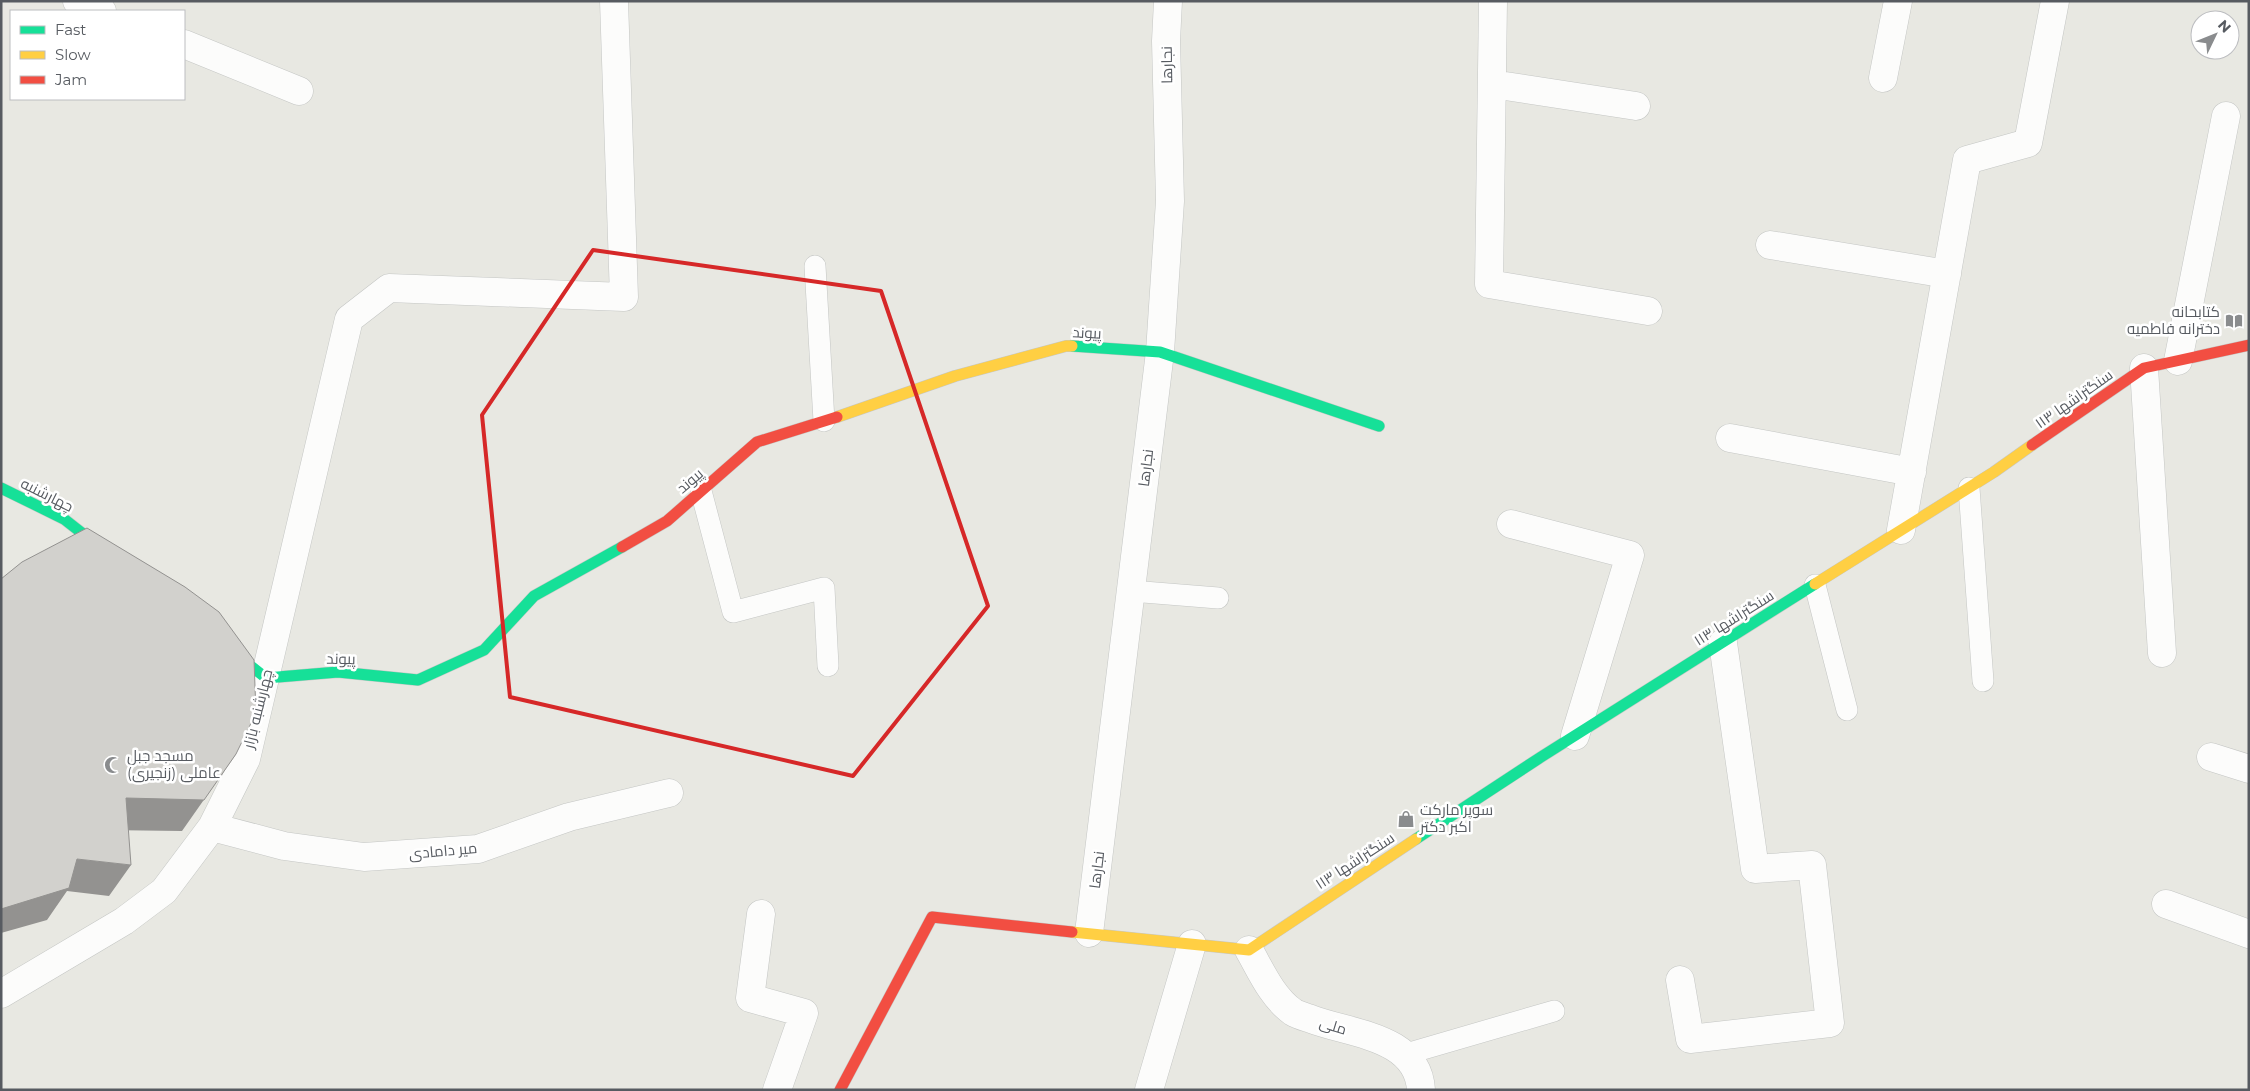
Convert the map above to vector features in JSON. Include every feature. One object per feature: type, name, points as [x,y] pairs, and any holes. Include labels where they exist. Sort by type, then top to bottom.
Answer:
[{"type":"street","name":"چهارشنبه بازار","points":[[1,994],[124,920],[164,891],[212,828],[246,759],[350,319],[389,288],[624,297],[614,1]]},
{"type":"street","name":"نجارها","points":[[1089,933],[1160,352],[1170,201],[1166,41],[1168,1]]},
{"type":"street","points":[[1493,1],[1489,284],[1648,311]]},
{"type":"street","points":[[1883,78],[1898,1]]},
{"type":"street","points":[[1902,530],[1967,160],[2028,143],[2054,1]]},
{"type":"street","points":[[185,44],[299,91]]},
{"type":"street","points":[[1492,84],[1636,106]]},
{"type":"street","points":[[2178,360],[2226,116]]},
{"type":"street","points":[[1770,245],[1947,274]]},
{"type":"street","name":"سنگتراشها ۱۱۳","points":[[1249,950],[1575,736],[1969,488],[2144,368],[2249,345]]},
{"type":"street","name":"پیوند","points":[[266,678],[338,672],[418,680],[484,650],[534,596],[667,521],[757,442],[955,376],[1066,346],[1160,352],[1379,426]]},
{"type":"street","points":[[2144,368],[2162,653]]},
{"type":"street","points":[[1730,438],[1912,472]]},
{"type":"street","name":"چهارشنبه","points":[[1,488],[64,518],[119,562]]},
{"type":"street","points":[[1511,524],[1630,556],[1575,736]]},
{"type":"street","points":[[212,635],[266,678]]},
{"type":"street","points":[[1680,980],[1690,1040],[1830,1023],[1812,865],[1755,869],[1723,643]]},
{"type":"street","points":[[2211,757],[2249,768]]},
{"type":"street","name":"میر دامادی","points":[[212,828],[284,846],[364,858],[478,849],[569,817],[669,793]]},
{"type":"street","points":[[2166,904],[2249,934]]},
{"type":"street","points":[[761,914],[750,998],[804,1013],[777,1090]]},
{"type":"street","points":[[840,1090],[932,917],[1249,950]]},
{"type":"street","points":[[1149,1090],[1192,944]]},
{"type":"street","name":"ملی","points":[[1249,950],[1273,993],[1293,1012],[1329,1026],[1380,1038],[1406,1054],[1421,1079],[1421,1090]]},
{"type":"lane","points":[[815,266],[824,421]]},
{"type":"lane","points":[[1969,488],[1983,681]]},
{"type":"lane","points":[[701,491],[733,612],[824,588],[828,666]]},
{"type":"lane","points":[[1815,585],[1847,710]]},
{"type":"lane","points":[[1131,591],[1218,598]]},
{"type":"lane","points":[[1406,1054],[1554,1011]]},
{"type":"highlighted area","points":[[593,250],[881,291],[988,606],[853,776],[510,697],[482,415]]},
{"type":"building","name":"مسجد جبل عاملی (زنجیری)","points":[[87,528],[185,587],[219,612],[254,660],[256,713],[236,754],[204,800],[126,798],[131,865],[77,859],[69,888],[1,909],[1,579],[22,562]]},
{"type":"traffic: fast","points":[[1072,346],[1160,352],[1379,426]]},
{"type":"traffic: fast","points":[[1,488],[64,519],[110,555]]},
{"type":"traffic: fast","points":[[224,645],[266,678],[338,672],[418,680],[484,650],[534,596],[622,547]]},
{"type":"traffic: fast","points":[[1416,839],[1541,757],[1815,584]]},
{"type":"traffic: slow","points":[[837,417],[955,376],[1072,346]]},
{"type":"traffic: slow","points":[[1815,584],[1994,472],[2032,445]]},
{"type":"traffic: slow","points":[[1072,932],[1249,950],[1416,839]]},
{"type":"traffic: jam","points":[[2032,445],[2144,368],[2249,345]]},
{"type":"traffic: jam","points":[[622,547],[667,521],[757,442],[837,417]]},
{"type":"traffic: jam","points":[[840,1090],[932,917],[1072,932]]},
{"type":"place","name":"کتابحانه دخترانه فاطمیه","points":[[2234,321]]},
{"type":"place","name":"مسجد جبل عاملی (زنجیری)","points":[[113,765]]},
{"type":"place","name":"سوپر مارکت اکبر دکتر","points":[[1406,819]]}]
